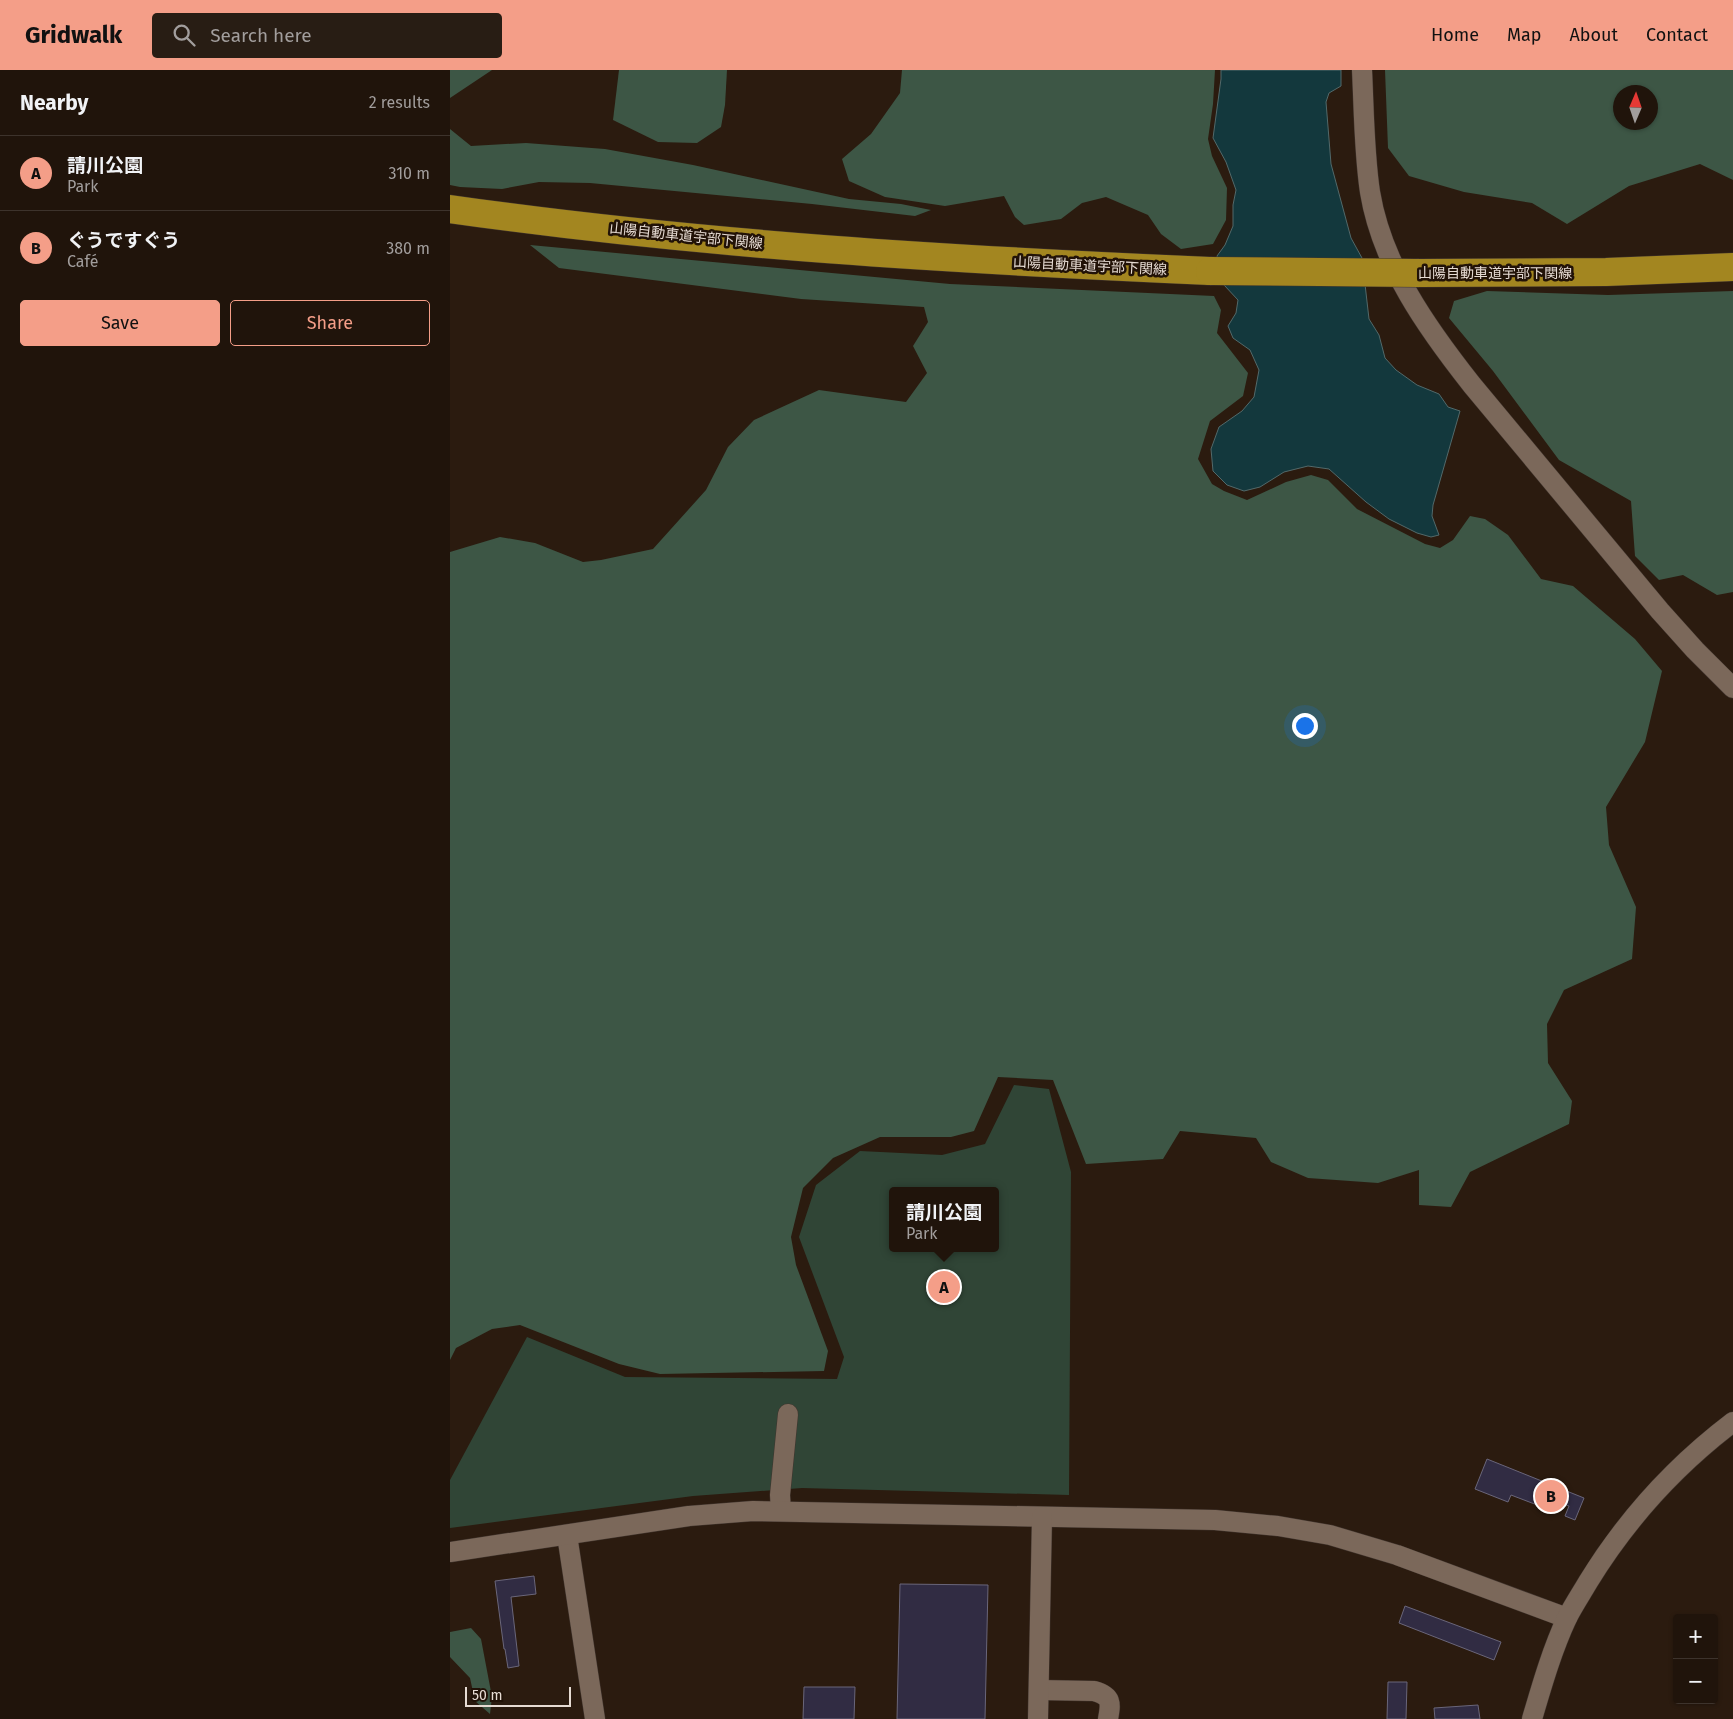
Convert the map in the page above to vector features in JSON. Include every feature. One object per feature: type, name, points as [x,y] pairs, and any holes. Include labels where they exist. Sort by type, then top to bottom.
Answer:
[{"type":"highway","name":"山陽自動車道宇部下関線","points":[[450,209],[720,241],[1005,262],[1210,271],[1419,273],[1606,272],[1733,266]]},
{"type":"street","points":[[1362,70],[1364,132],[1370,192],[1380,230],[1414,306],[1472,385],[1660,611],[1733,688]]},
{"type":"street","points":[[781,1511],[780,1495],[788,1414]]},
{"type":"street","points":[[1532,1719],[1540,1691],[1567,1618],[1615,1540],[1660,1487],[1733,1422]]},
{"type":"street","points":[[450,1552],[689,1516],[753,1511],[1215,1520],[1278,1526],[1330,1535],[1397,1554],[1567,1618]]},
{"type":"street","points":[[1038,1719],[1042,1517]]},
{"type":"street","points":[[567,1535],[595,1719]]},
{"type":"street","points":[[1039,1690],[1094,1691],[1102,1693],[1110,1703],[1108,1719]]},
{"type":"green space","points":[[450,70],[492,70],[450,98]]},
{"type":"green space","points":[[619,70],[727,70],[725,105],[721,127],[697,143],[658,142],[613,120]]},
{"type":"green space","points":[[902,70],[1215,70],[1208,139],[1212,156],[1227,188],[1226,220],[1213,244],[1181,249],[1161,234],[1148,215],[1106,197],[1082,203],[1061,219],[1024,225],[1015,217],[1004,196],[945,206],[885,197],[849,181],[842,159],[871,134],[900,93]]},
{"type":"green space","points":[[1385,70],[1733,70],[1733,180],[1700,164],[1629,186],[1567,224],[1532,203],[1464,192],[1409,176],[1388,148]]},
{"type":"green space","points":[[450,129],[471,146],[526,143],[605,149],[693,165],[849,199],[901,204],[931,210],[915,216],[812,204],[590,183],[539,182],[502,189],[460,187],[450,185]]},
{"type":"green space","points":[[530,245],[950,284],[1214,296],[1221,310],[1217,333],[1248,373],[1243,396],[1210,421],[1198,459],[1212,484],[1247,500],[1286,482],[1311,475],[1328,480],[1357,509],[1425,544],[1440,548],[1453,540],[1470,516],[1485,519],[1508,535],[1541,579],[1573,586],[1635,639],[1662,671],[1645,742],[1606,807],[1609,845],[1636,907],[1632,959],[1564,990],[1547,1024],[1548,1063],[1572,1101],[1569,1124],[1470,1172],[1451,1207],[1419,1205],[1419,1170],[1378,1183],[1308,1178],[1271,1162],[1256,1138],[1180,1131],[1163,1159],[1086,1164],[1053,1080],[998,1077],[974,1131],[951,1137],[880,1137],[833,1158],[803,1188],[791,1237],[796,1265],[828,1351],[824,1371],[660,1374],[619,1364],[520,1325],[492,1329],[456,1348],[450,1360],[450,552],[500,537],[535,543],[583,562],[653,549],[706,490],[728,447],[754,420],[819,390],[906,402],[927,373],[913,346],[928,322],[924,307],[801,299],[559,268]]},
{"type":"green space","points":[[1487,291],[1608,295],[1733,291],[1733,592],[1717,595],[1683,575],[1659,580],[1635,556],[1631,501],[1559,460],[1493,371],[1449,318],[1454,301]]},
{"type":"green space","points":[[1014,1085],[1049,1089],[1071,1172],[1069,1495],[802,1488],[693,1496],[450,1528],[450,1480],[527,1337],[625,1377],[837,1379],[844,1357],[799,1237],[816,1185],[860,1151],[942,1155],[985,1144]]},
{"type":"green space","points":[[471,1628],[481,1639],[492,1697],[490,1714],[475,1701],[470,1678],[450,1657],[450,1632]]},
{"type":"water","points":[[1221,70],[1341,70],[1341,86],[1329,93],[1326,102],[1331,164],[1351,238],[1362,258],[1369,319],[1379,335],[1385,358],[1396,370],[1417,385],[1439,394],[1448,407],[1460,411],[1433,505],[1432,516],[1439,535],[1431,537],[1417,533],[1389,519],[1366,502],[1329,469],[1308,466],[1284,472],[1260,487],[1244,491],[1227,485],[1213,471],[1211,449],[1219,427],[1242,411],[1254,397],[1259,370],[1250,350],[1233,338],[1228,326],[1236,313],[1238,300],[1224,285],[1217,256],[1225,245],[1233,226],[1233,205],[1236,190],[1226,162],[1213,138]]},
{"type":"building","points":[[1487,1459],[1584,1498],[1575,1520],[1565,1516],[1569,1506],[1549,1498],[1545,1508],[1511,1495],[1508,1502],[1475,1489]]},
{"type":"building","points":[[534,1576],[536,1594],[511,1597],[519,1666],[508,1668],[495,1581]]},
{"type":"building","points":[[900,1584],[988,1585],[985,1719],[897,1719]]},
{"type":"building","points":[[1405,1606],[1501,1642],[1494,1660],[1399,1623]]},
{"type":"building","points":[[1388,1682],[1407,1682],[1406,1719],[1387,1719]]},
{"type":"building","points":[[804,1687],[855,1687],[854,1719],[803,1719]]},
{"type":"building","points":[[1478,1705],[1480,1719],[1435,1719],[1434,1708]]},
{"type":"place","name":"請川公園","points":[[944,1287]]},
{"type":"place","name":"ぐうですぐう","points":[[1551,1496]]}]
